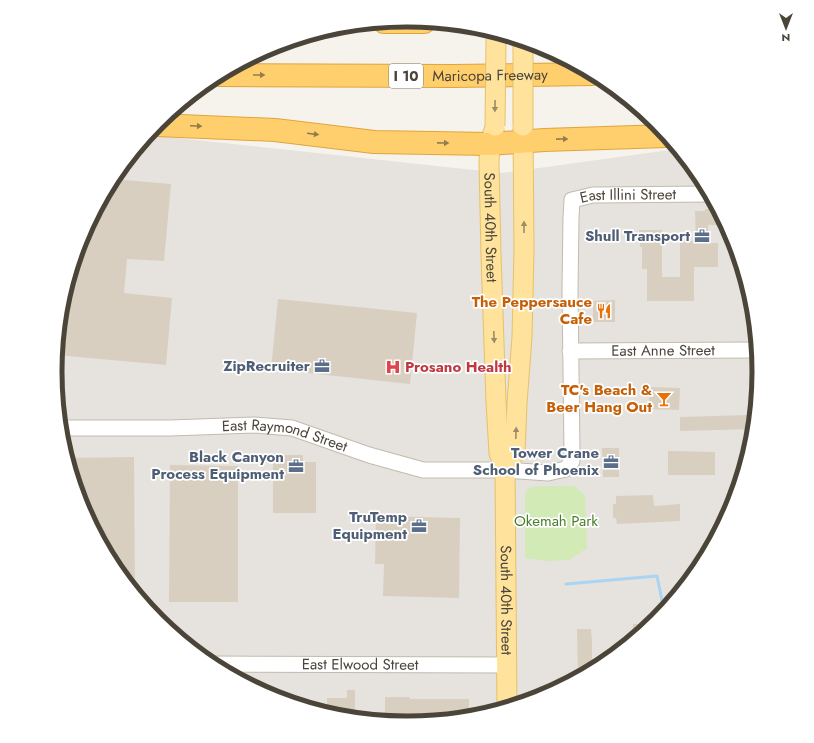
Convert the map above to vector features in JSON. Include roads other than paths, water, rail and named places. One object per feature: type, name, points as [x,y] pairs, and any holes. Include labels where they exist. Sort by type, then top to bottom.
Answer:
[{"type":"highway","name":"Maricopa Freeway","points":[[232,75],[453,76],[581,74]]},
{"type":"highway","points":[[167,124],[275,130],[374,142],[523,134],[544,140],[659,136]]},
{"type":"main road","name":"South 40th Street","points":[[496,39],[492,135],[489,162],[490,248],[499,453],[505,470],[507,701]]},
{"type":"main road","name":"South 40th Street","points":[[505,470],[515,452],[522,337],[523,47]]},
{"type":"street","name":"East Illini Street","points":[[570,351],[572,200],[593,195],[702,194]]},
{"type":"street","name":"East Anne Street","points":[[570,351],[751,350]]},
{"type":"street","points":[[505,470],[548,472],[559,471],[566,469],[572,461],[570,351]]},
{"type":"street","name":"East Raymond Street","points":[[67,428],[170,428],[254,425],[292,428],[369,455],[423,470],[505,470]]},
{"type":"street","name":"East Elwood Street","points":[[226,664],[507,665]]},
{"type":"waterway","points":[[566,584],[657,576],[663,603]]},
{"type":"place","name":"Shull Transport","points":[[702,236]]},
{"type":"place","name":"The Peppersauce Cafe","points":[[604,311]]},
{"type":"place","name":"ZipRecruiter","points":[[322,366]]},
{"type":"place","name":"Prosano Health","points":[[393,367]]},
{"type":"place","name":"TC's Beach & Beer Hang Out","points":[[664,399]]},
{"type":"place","name":"Tower Crane School of Phoenix","points":[[611,462]]},
{"type":"place","name":"Black Canyon Process Equipment","points":[[296,466]]},
{"type":"place","name":"TruTemp Equipment","points":[[419,526]]},
{"type":"park label","name":"Okemah Park","points":[[556,521]]}]
